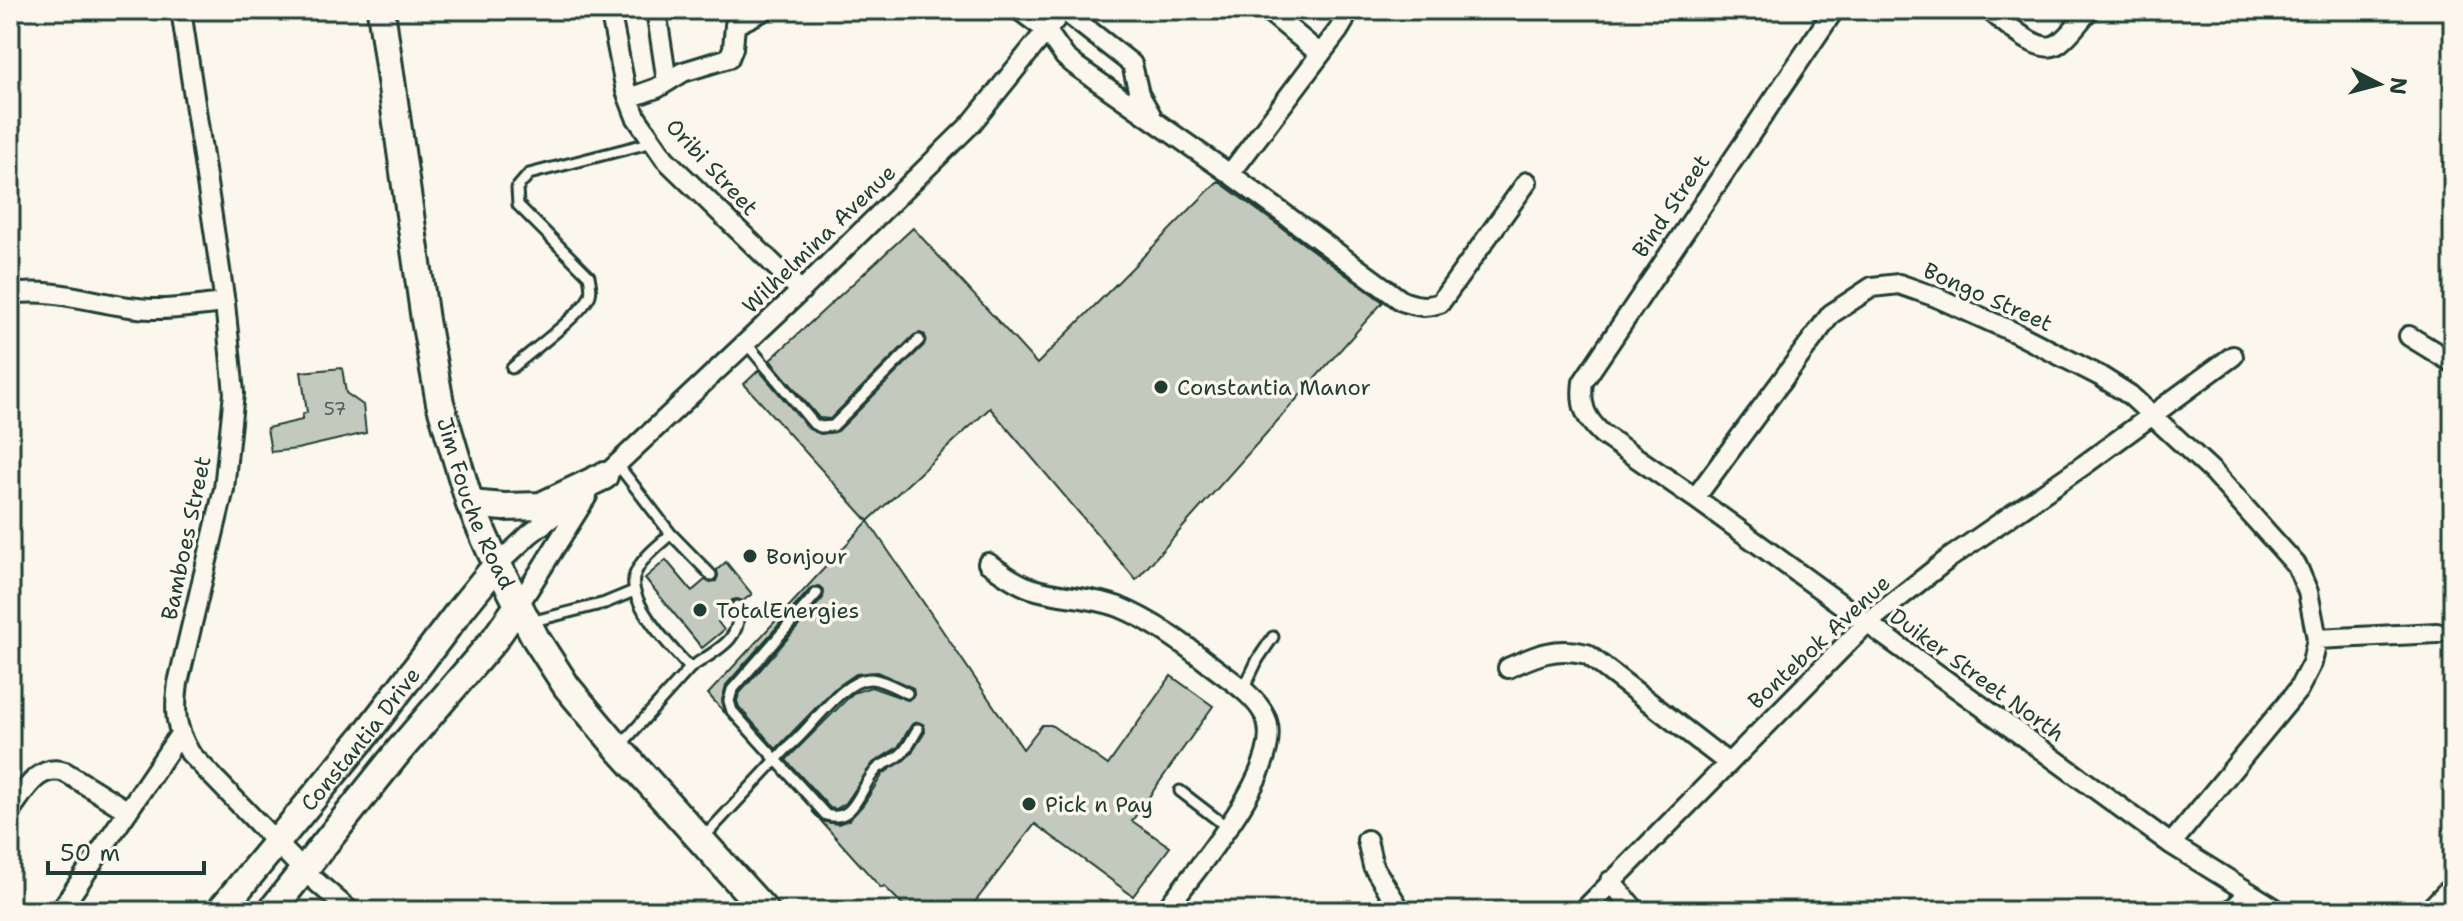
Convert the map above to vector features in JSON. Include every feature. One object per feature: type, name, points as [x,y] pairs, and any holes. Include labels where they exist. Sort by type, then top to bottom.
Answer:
[{"type":"street","name":"Bamboes Street","points":[[181,10],[225,303],[234,393],[227,462],[212,546],[174,710],[180,734],[190,753],[275,843],[350,911]]},
{"type":"street","name":"Jim Fouche Road","points":[[381,10],[425,320],[440,403],[470,504],[496,566],[567,687],[765,911]]},
{"type":"street","name":"Oribi Street","points":[[610,10],[636,117],[665,159],[801,291]]},
{"type":"street","points":[[656,10],[667,82]]},
{"type":"street","points":[[629,98],[683,72],[729,58],[735,25],[765,10]]},
{"type":"street","points":[[1019,10],[1046,30],[1070,61],[1402,301],[1416,306],[1440,303],[1527,182]]},
{"type":"street","points":[[1063,10],[1132,64],[1139,94],[1155,120]]},
{"type":"street","name":"Wilhelmina Avenue","points":[[496,566],[530,534],[605,476],[801,291],[971,124],[1063,10]]},
{"type":"street","points":[[1267,10],[1320,54]]},
{"type":"street","points":[[1230,174],[1344,21],[1345,10]]},
{"type":"street","name":"Bind Street","points":[[1602,434],[1590,423],[1582,408],[1583,382],[1834,10]]},
{"type":"street","points":[[1989,10],[2030,41],[2046,48],[2057,45],[2089,10]]},
{"type":"street","name":"Bongo Street","points":[[1695,498],[1831,314],[1872,287],[1899,284],[2016,333],[2130,395],[2213,472],[2297,566],[2308,592],[2317,639]]},
{"type":"street","points":[[10,294],[30,291],[65,293],[105,303],[152,309],[225,303]]},
{"type":"street","points":[[2409,336],[2453,363]]},
{"type":"street","name":"Bontebok Avenue","points":[[1583,911],[1866,624],[1948,559],[2233,356]]},
{"type":"street","name":"Duiker Street North","points":[[1602,434],[1695,498],[2171,844],[2279,911]]},
{"type":"street","points":[[470,504],[541,506],[605,476]]},
{"type":"street","name":"Wilhelmina Avenue","points":[[523,615],[605,476]]},
{"type":"street","points":[[988,563],[1029,588],[1098,600],[1134,614],[1196,653],[1243,690],[1265,715],[1269,731],[1268,748],[1257,780],[1227,827],[1165,911]]},
{"type":"street","name":"Constantia Drive","points":[[220,911],[366,734],[496,566]]},
{"type":"street","name":"Constantia Drive","points":[[271,911],[398,752],[494,640],[523,615]]},
{"type":"street","points":[[2171,844],[2298,690],[2312,663],[2317,639],[2437,633]]},
{"type":"street","points":[[1508,668],[1533,656],[1551,652],[1568,649],[1587,654],[1728,763]]},
{"type":"street","points":[[60,911],[180,734]]},
{"type":"street","points":[[10,811],[36,777],[55,769],[128,811]]},
{"type":"street","points":[[1367,840],[1373,866],[1401,911]]},
{"type":"street","points":[[1610,881],[1636,911]]},
{"type":"street","points":[[2428,911],[2453,885]]},
{"type":"street","points":[[2230,911],[2249,894]]},
{"type":"lane","points":[[512,368],[576,314],[590,297],[591,286],[589,276],[518,205],[517,188],[529,174],[653,142]]},
{"type":"lane","points":[[746,343],[814,424],[826,428],[833,426],[919,340]]},
{"type":"lane","points":[[605,476],[671,534],[711,575]]},
{"type":"lane","points":[[671,534],[647,557],[635,575],[634,591],[669,645],[690,668]]},
{"type":"lane","points":[[523,615],[605,603],[634,591]]},
{"type":"lane","points":[[817,593],[742,677],[730,696],[732,711],[826,815],[838,817],[848,812],[878,768],[904,752],[918,729]]},
{"type":"lane","points":[[618,748],[690,668],[734,636],[741,622],[737,606]]},
{"type":"lane","points":[[1243,690],[1273,637]]},
{"type":"lane","points":[[701,840],[777,758],[800,738],[819,713],[861,680],[880,681],[907,693]]},
{"type":"lane","points":[[1180,791],[1227,827]]},
{"type":"building","name":"Constantia Manor","points":[[1218,181],[1383,302],[1136,580],[990,408],[868,521],[744,384],[759,370],[809,429],[821,434],[838,431],[924,345],[925,335],[914,335],[830,419],[819,418],[770,360],[913,228],[1037,364]]},
{"type":"building","points":[[342,368],[346,393],[363,405],[366,433],[271,452],[267,428],[302,420],[302,415],[307,412],[301,372]]},
{"type":"building","points":[[868,521],[1023,749],[1042,725],[1051,725],[1108,765],[1171,676],[1213,706],[1132,821],[1170,847],[1133,896],[1035,824],[968,911],[909,911],[884,886],[881,888],[812,811],[825,822],[838,824],[849,820],[883,774],[911,754],[925,732],[924,725],[918,722],[912,724],[898,747],[873,763],[846,803],[836,809],[830,808],[786,760],[853,693],[871,687],[908,700],[914,695],[913,688],[877,672],[856,674],[833,690],[776,749],[737,701],[739,694],[823,598],[824,591],[819,586],[811,588],[726,685],[722,700],[725,713],[708,694]]},
{"type":"building","points":[[666,560],[692,591],[705,580],[716,581],[717,570],[726,562],[752,594],[743,601],[732,600],[730,612],[718,622],[724,630],[702,648],[645,578]]},
{"type":"place","name":"Constantia Manor","points":[[1161,387]]},
{"type":"place","name":"Bonjour","points":[[750,556]]},
{"type":"place","name":"TotalEnergies","points":[[700,610]]},
{"type":"place","name":"Pick n Pay","points":[[1029,804]]}]
